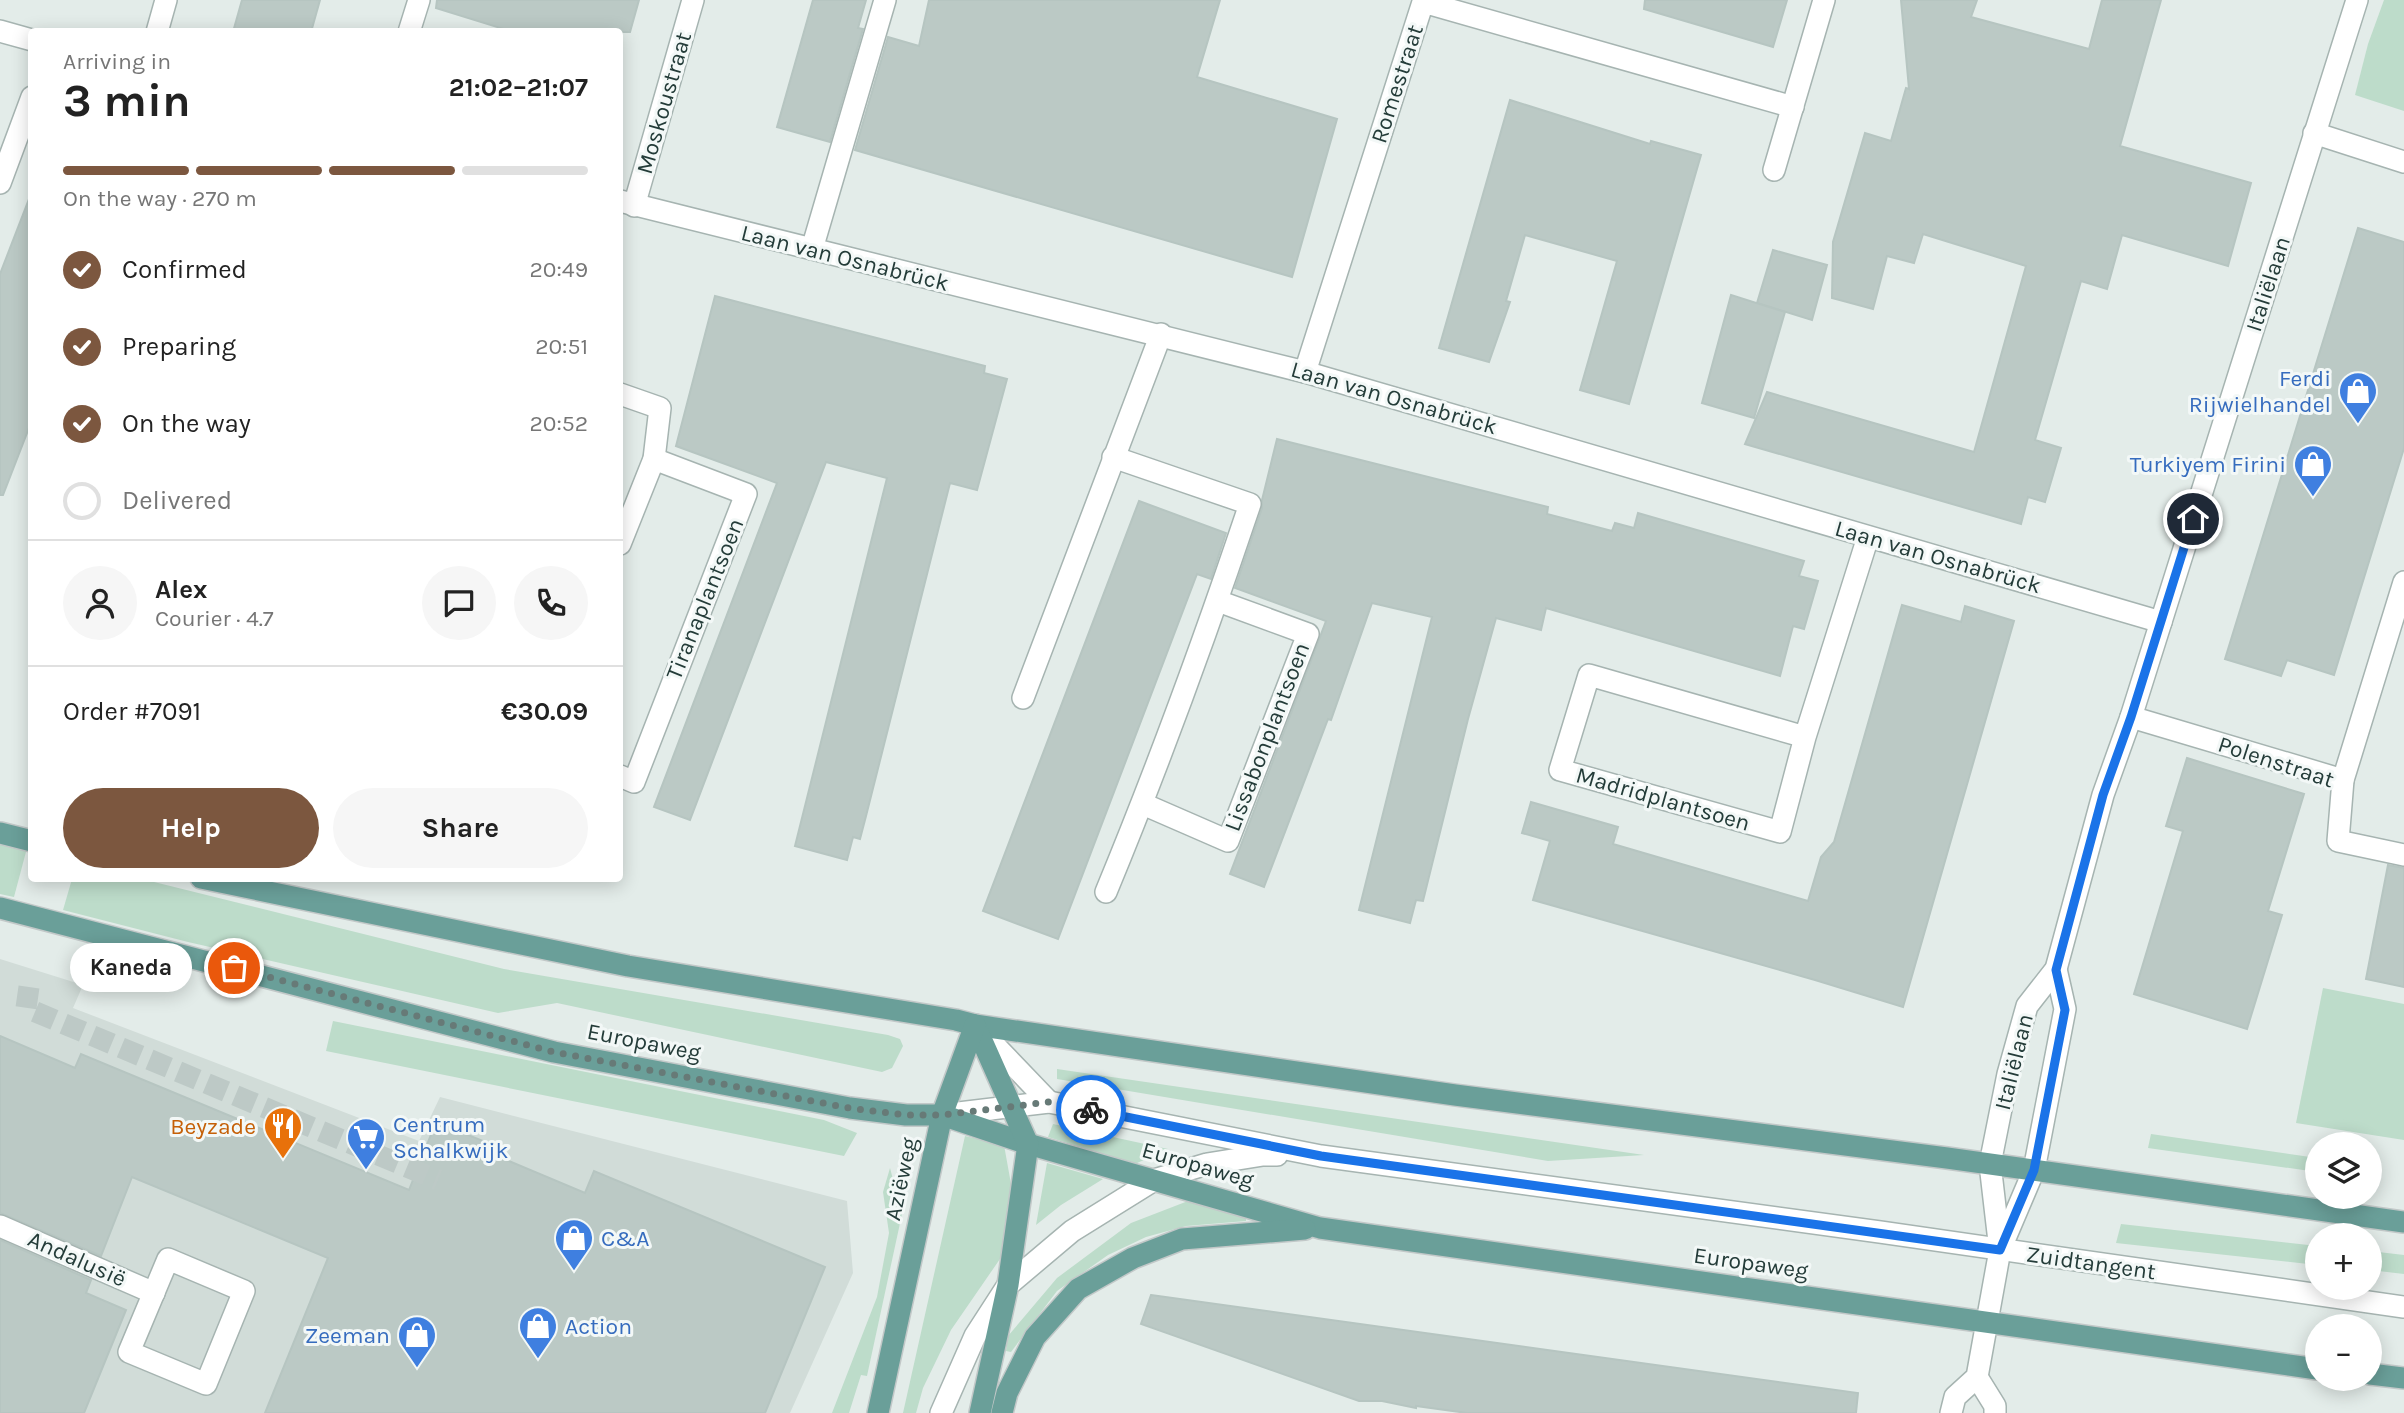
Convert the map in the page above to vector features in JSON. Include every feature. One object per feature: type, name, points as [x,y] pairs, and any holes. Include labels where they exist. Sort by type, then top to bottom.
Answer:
[{"type":"main road","points":[[0,833],[28,840]]},
{"type":"main road","points":[[220,882],[628,966],[975,1025],[1455,1095],[1990,1164],[2404,1222]]},
{"type":"main road","name":"Europaweg","points":[[0,908],[554,1052],[849,1108],[906,1115],[942,1115],[1028,1144],[1320,1228],[2305,1367]]},
{"type":"main road","points":[[975,1025],[1028,1144],[1008,1285],[980,1413]]},
{"type":"main road","name":"Aziëweg","points":[[878,1413],[942,1115],[975,1025]]},
{"type":"main road","points":[[1002,1413],[1007,1393],[1035,1337],[1078,1289],[1133,1258],[1182,1239],[1320,1228]]},
{"type":"main road","points":[[2382,1375],[2404,1378]]},
{"type":"street","points":[[157,28],[166,0]]},
{"type":"street","points":[[410,28],[419,0]]},
{"type":"street","name":"Moskoustraat","points":[[627,203],[693,0]]},
{"type":"street","points":[[812,249],[885,0]]},
{"type":"street","points":[[1774,170],[1824,0]]},
{"type":"street","name":"Italiëlaan","points":[[2000,1250],[1990,1164],[2008,1074],[2024,1015],[2027,1006],[2056,970],[2103,795],[2131,717],[2357,0]]},
{"type":"street","name":"Romestraat","points":[[1304,372],[1420,1],[1793,107]]},
{"type":"street","points":[[0,31],[28,39]]},
{"type":"street","points":[[0,183],[28,108]]},
{"type":"street","points":[[2314,134],[2404,162]]},
{"type":"street","name":"Laan van Osnabrück","points":[[627,203],[1161,334],[1304,372],[2161,622]]},
{"type":"street","points":[[1023,698],[1161,334]]},
{"type":"street","points":[[623,395],[660,408],[654,459],[623,536]]},
{"type":"street","points":[[1106,892],[1143,804],[1250,504],[1113,457]]},
{"type":"street","name":"Tiranaplantsoen","points":[[623,777],[634,782],[746,494],[654,459]]},
{"type":"street","name":"Madridplantsoen","points":[[1805,737],[1589,675],[1560,770],[1780,832],[1805,737],[1868,537]]},
{"type":"street","points":[[2343,780],[2404,582]]},
{"type":"street","name":"Lissabonplantsoen","points":[[1143,804],[1228,841],[1308,635],[1217,601]]},
{"type":"street","name":"Polenstraat","points":[[2131,717],[2343,780],[2338,841],[2404,855]]},
{"type":"street","name":"Italiëlaan","points":[[2000,1250],[2034,1170],[2065,1010],[2056,970]]},
{"type":"street","points":[[975,1025],[1049,1102]]},
{"type":"street","name":"Zuidtangent","points":[[942,1115],[1049,1102],[1321,1156],[2404,1307]]},
{"type":"street","name":"Zuidtangent","points":[[941,1413],[975,1336],[1008,1285],[1072,1231],[1154,1180],[1207,1164],[1263,1154],[1321,1156]]},
{"type":"street","name":"Andalusië","points":[[0,1226],[154,1293]]},
{"type":"street","points":[[1951,1413],[1955,1397],[1977,1377],[2000,1250]]},
{"type":"street","name":"Andalusië","points":[[167,1259],[244,1291],[206,1384],[129,1352],[154,1293],[167,1259]]},
{"type":"street","points":[[1977,1377],[1995,1406],[1994,1413]]},
{"type":"shaded area","name":"Centrum Schalkwijk","points":[[0,959],[83,985],[73,1008],[419,1141],[440,1097],[847,1201],[853,1273],[790,1413],[0,1413]]},
{"type":"green space","points":[[2384,0],[2404,0],[2404,111],[2355,95],[2368,44]]},
{"type":"green space","points":[[0,841],[27,848],[14,897],[0,894]]},
{"type":"green space","points":[[71,882],[154,882],[504,969],[888,1035],[900,1039],[903,1046],[892,1068],[882,1072],[557,1003],[498,1013],[188,942],[63,910]]},
{"type":"green space","points":[[2323,988],[2404,1004],[2404,1140],[2382,1137],[2382,1132],[2353,1132],[2296,1123]]},
{"type":"green space","points":[[333,1021],[824,1120],[857,1133],[844,1156],[326,1051]]},
{"type":"green space","points":[[1057,1069],[1644,1155],[1548,1161],[1057,1079]]},
{"type":"green space","points":[[1053,1124],[1168,1149],[1135,1164],[1048,1137]]},
{"type":"green space","points":[[2151,1134],[2305,1156],[2305,1170],[2148,1148]]},
{"type":"green space","points":[[965,1136],[1004,1145],[1013,1195],[1002,1256],[951,1330],[923,1388],[916,1413],[903,1413]]},
{"type":"green space","points":[[1047,1163],[1103,1179],[1061,1205],[1036,1225]]},
{"type":"green space","points":[[890,1168],[902,1214],[867,1376],[861,1375],[849,1413],[832,1413],[877,1297],[889,1233],[883,1192]]},
{"type":"green space","points":[[1188,1201],[1246,1216],[1246,1221],[1186,1226],[1146,1237],[1108,1255],[1057,1291],[1011,1352],[1006,1351],[1008,1336],[1057,1278],[1131,1223]]},
{"type":"green space","points":[[2121,1224],[2305,1245],[2305,1264],[2116,1243]]},
{"type":"green space","points":[[2382,1252],[2404,1255],[2404,1274],[2382,1271]]},
{"type":"building","points":[[242,0],[320,0],[312,28],[234,28]]},
{"type":"building","points":[[437,0],[639,0],[630,32],[623,32],[623,28],[500,28],[436,8]]},
{"type":"building","points":[[813,0],[866,0],[858,28],[863,29],[830,142],[777,127]]},
{"type":"building","points":[[929,0],[1220,0],[1197,77],[1337,119],[1292,277],[855,150],[888,37],[919,46]]},
{"type":"building","points":[[1645,0],[1787,0],[1773,47],[1644,9]]},
{"type":"building","points":[[1901,0],[1977,0],[1971,17],[2089,49],[2102,0],[2161,0],[2120,146],[2251,183],[2228,266],[2122,235],[2107,289],[2081,281],[2035,440],[2061,448],[2045,502],[2028,497],[2021,524],[1745,444],[1767,392],[1974,452],[2026,266],[1923,234],[1914,263],[1887,256],[1873,309],[1832,298],[1833,242],[1865,133],[1891,141],[1906,88],[1909,89]]},
{"type":"building","points":[[1510,100],[1650,144],[1651,141],[1701,155],[1629,404],[1580,390],[1617,261],[1525,235],[1506,301],[1510,302],[1489,362],[1439,348]]},
{"type":"building","points":[[28,202],[28,430],[3,495],[0,495],[0,274]]},
{"type":"building","points":[[2358,228],[2404,242],[2404,448],[2334,675],[2287,660],[2281,676],[2225,659]]},
{"type":"building","points":[[1773,250],[1827,265],[1812,320],[1757,303]]},
{"type":"building","points":[[1731,295],[1785,312],[1754,418],[1702,403]]},
{"type":"building","points":[[715,296],[985,366],[984,373],[1007,379],[977,490],[950,483],[860,839],[853,837],[847,860],[795,846],[887,478],[826,462],[690,820],[654,807],[777,483],[676,446]]},
{"type":"building","points":[[1277,439],[1548,507],[1547,514],[1612,531],[1615,523],[1634,528],[1638,513],[1804,561],[1799,576],[1818,581],[1804,629],[1793,626],[1780,676],[1546,608],[1541,630],[1496,618],[1423,901],[1416,900],[1410,923],[1359,910],[1432,617],[1372,603],[1331,720],[1328,719],[1264,887],[1230,874],[1326,621],[1235,588],[1262,508]]},
{"type":"building","points":[[1139,501],[1226,533],[1211,579],[1197,574],[1058,939],[983,911]]},
{"type":"building","points":[[1902,605],[1961,622],[1965,606],[2014,621],[1903,1007],[1533,900],[1550,841],[1522,833],[1531,802],[1618,827],[1613,844],[1808,901],[1821,857],[1834,842]]},
{"type":"building","points":[[2187,758],[2304,794],[2268,911],[2282,915],[2247,1029],[2134,994],[2183,831],[2166,826]]},
{"type":"building","points":[[2388,865],[2404,868],[2404,987],[2366,979]]},
{"type":"building","name":"Centrum Schalkwijk","points":[[0,1036],[75,1068],[81,1054],[409,1190],[436,1122],[493,1145],[490,1153],[585,1193],[594,1171],[825,1267],[765,1413],[265,1413],[328,1258],[132,1177],[101,1256],[0,1213]]},
{"type":"building","points":[[0,1240],[91,1280],[86,1293],[126,1310],[84,1413],[0,1413]]},
{"type":"building","points":[[1151,1295],[1858,1393],[1856,1413],[1467,1413],[1416,1408],[1382,1401],[1359,1401],[1141,1324]]},
{"type":"tunnel","points":[[29,987],[26,1008],[438,1180]]},
{"type":"way so far","points":[[234,968],[554,1052],[849,1108],[906,1115],[942,1115],[1049,1102],[1091,1110]]},
{"type":"place","name":"Ferdi Rijwielhandel","points":[[2358,425]]},
{"type":"place","name":"Turkiyem Firini","points":[[2313,498]]},
{"type":"place","name":"Kaneda","points":[[234,968]]},
{"type":"place","name":"Beyzade","points":[[283,1160]]},
{"type":"place","name":"Centrum Schalkwijk","points":[[366,1171]]},
{"type":"place","name":"C&A","points":[[574,1272]]},
{"type":"place","name":"Action","points":[[538,1360]]},
{"type":"place","name":"Zeeman","points":[[417,1369]]},
{"type":"route","points":[[1091,1110],[1321,1156],[2000,1250],[2034,1170],[2065,1010],[2056,970],[2103,795],[2131,717],[2193,519]]}]
